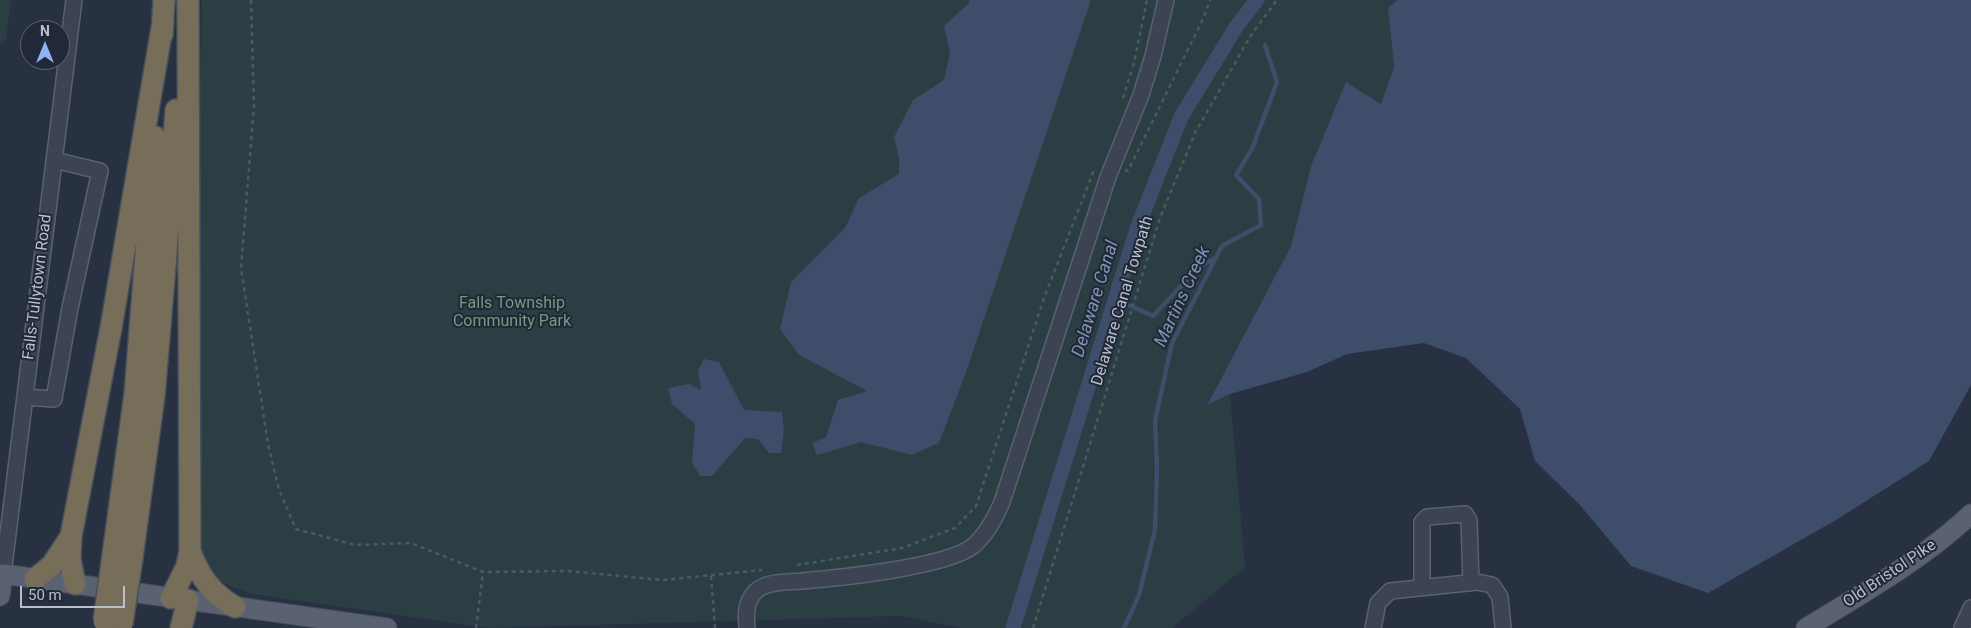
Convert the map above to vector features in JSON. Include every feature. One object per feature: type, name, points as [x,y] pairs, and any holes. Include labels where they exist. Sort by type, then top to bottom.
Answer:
[{"type":"highway","points":[[113,625],[122,556],[132,420],[142,320],[164,0]]},
{"type":"highway","points":[[122,556],[151,414],[160,331],[183,0]]},
{"type":"highway","points":[[181,628],[180,599],[190,551],[188,0]]},
{"type":"highway","points":[[76,584],[70,559],[71,536],[111,328],[163,22]]},
{"type":"highway","points":[[35,579],[59,557],[71,536]]},
{"type":"highway","points":[[190,551],[204,582],[221,598],[235,607]]},
{"type":"main road","name":"Old Bristol Pike","points":[[1806,628],[1912,562],[1951,533],[1971,514]]},
{"type":"main road","points":[[0,596],[1,574],[387,628]]},
{"type":"street","name":"Falls-Tullytown Road","points":[[1,574],[74,0]]},
{"type":"street","points":[[746,628],[748,603],[756,591],[762,587],[859,574],[945,559],[961,554],[985,533],[998,510],[1015,466],[1047,357],[1113,165],[1141,95],[1153,56],[1166,0]]},
{"type":"street","points":[[25,397],[54,399],[100,171],[54,160]]},
{"type":"street","points":[[1422,587],[1422,522],[1427,517],[1465,514],[1469,520],[1471,583]]},
{"type":"street","points":[[1373,628],[1378,603],[1390,591],[1471,583],[1492,585],[1500,597],[1504,628]]},
{"type":"street","points":[[1962,628],[1971,608]]},
{"type":"path","points":[[250,0],[254,106],[242,268],[268,444],[279,490],[296,529],[355,545],[411,543],[483,572],[568,571],[663,580],[771,569]]},
{"type":"path","points":[[1121,103],[1133,67],[1146,0]]},
{"type":"path","points":[[1113,165],[1128,171],[1203,19],[1210,0]]},
{"type":"path","name":"Delaware Canal Towpath","points":[[1033,628],[1160,218],[1195,133],[1250,35],[1277,0]]},
{"type":"path","points":[[790,566],[902,548],[955,528],[976,506],[1044,298],[1097,163]]},
{"type":"path","points":[[476,628],[483,572]]},
{"type":"path","points":[[711,576],[714,628]]},
{"type":"green space","points":[[0,0],[11,0],[6,40],[0,42]]},
{"type":"green space","name":"Falls Township Community Park","points":[[202,0],[1397,0],[1388,8],[1394,67],[1381,104],[1346,83],[1311,166],[1291,246],[1207,404],[1230,394],[1245,567],[1172,628],[960,628],[901,616],[489,628],[252,594],[217,579],[207,567],[199,546],[197,224]]},
{"type":"water","points":[[970,0],[1091,0],[965,375],[939,443],[912,455],[861,442],[817,455],[812,443],[826,437],[838,400],[867,391],[799,355],[780,329],[791,282],[845,228],[859,198],[899,174],[899,158],[894,137],[913,100],[944,80],[950,53],[944,26]]},
{"type":"water","points":[[1397,0],[1971,0],[1971,385],[1929,461],[1836,520],[1708,593],[1631,566],[1579,504],[1535,461],[1520,409],[1466,358],[1424,343],[1347,354],[1307,372],[1230,394],[1207,405],[1291,246],[1311,166],[1346,82],[1381,104],[1394,67],[1388,8]]},
{"type":"water","points":[[704,359],[719,362],[744,410],[782,412],[784,431],[781,453],[769,453],[758,439],[745,438],[712,476],[700,476],[692,463],[695,424],[672,404],[668,388],[689,384],[701,390],[698,371]]},
{"type":"waterway","name":"Delaware Canal","points":[[1013,628],[1138,226],[1181,117],[1236,27],[1257,0]]},
{"type":"waterway","name":"Martins Creek","points":[[1124,628],[1139,595],[1155,530],[1157,467],[1155,421],[1172,343],[1222,246],[1261,225],[1259,199],[1236,175],[1252,149],[1277,82],[1265,45]]},
{"type":"waterway","points":[[1115,299],[1153,316],[1198,268],[1215,258]]}]
